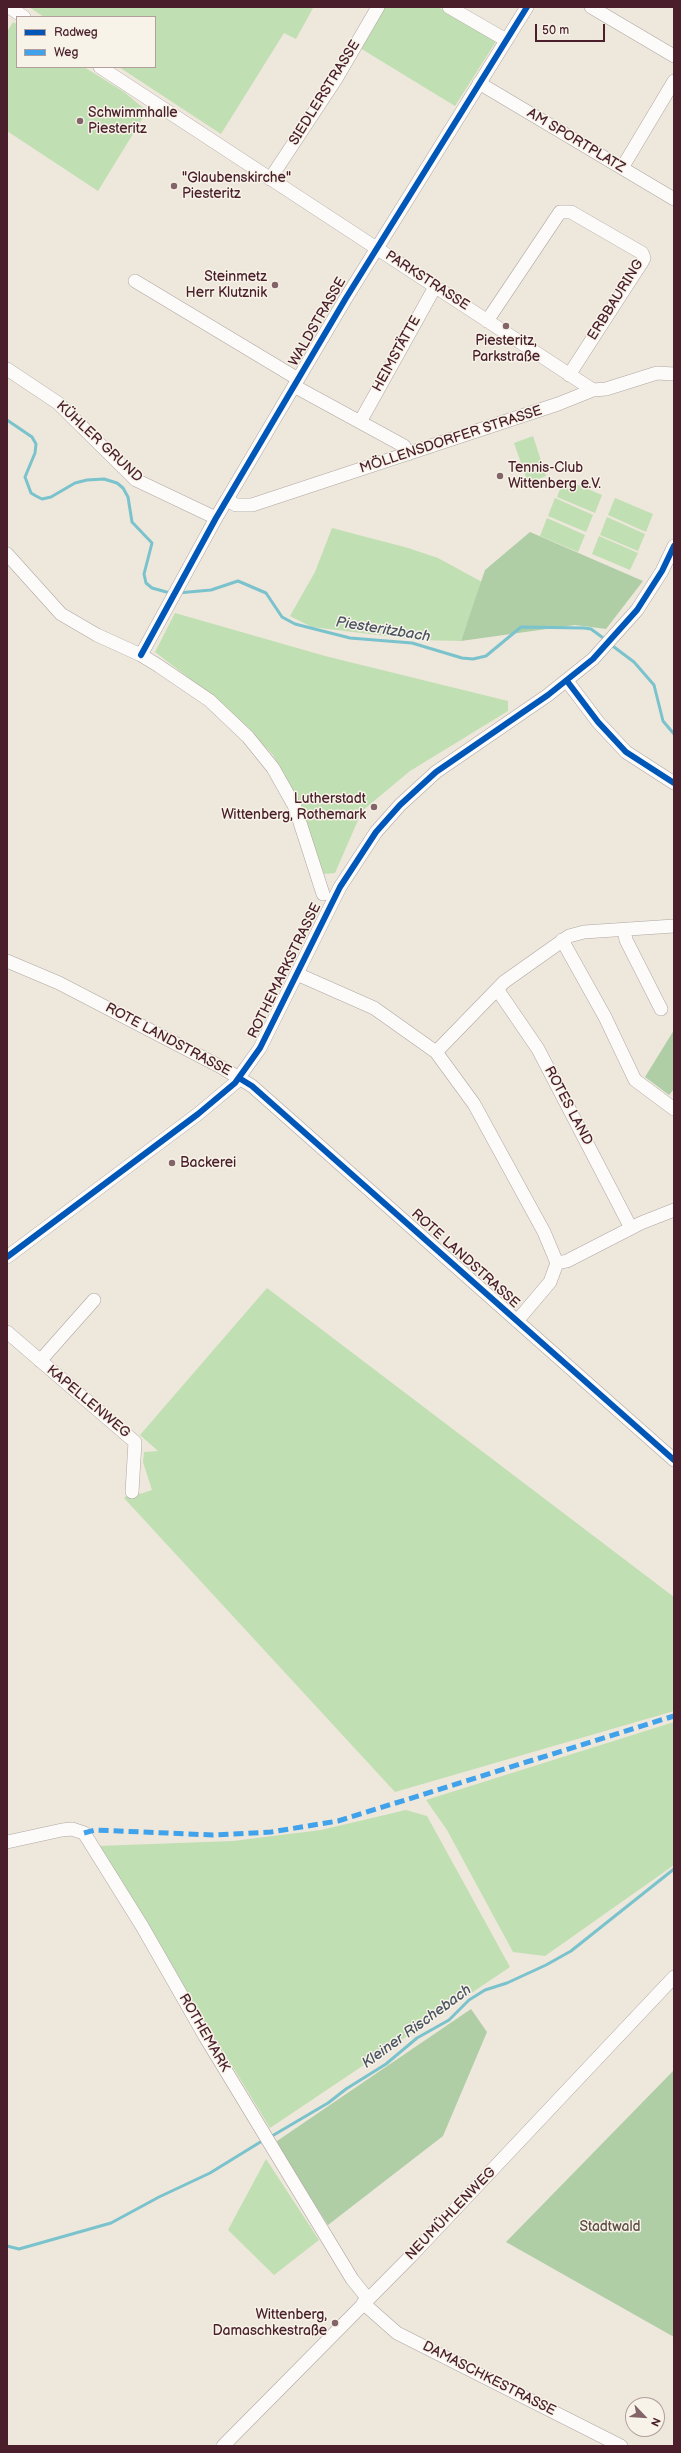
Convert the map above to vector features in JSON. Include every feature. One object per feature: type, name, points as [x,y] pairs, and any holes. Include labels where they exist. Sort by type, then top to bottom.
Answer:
[{"type":"street","name":"SIEDLERSTRASSE","points":[[270,179],[336,79],[378,7]]},
{"type":"street","points":[[449,7],[506,40]]},
{"type":"street","name":"WALDSTRASSE","points":[[141,655],[216,518],[376,248],[526,7]]},
{"type":"street","points":[[592,7],[674,56]]},
{"type":"street","points":[[9,11],[22,16]]},
{"type":"street","name":"PARKSTRASSE","points":[[102,68],[593,390]]},
{"type":"street","points":[[622,168],[674,82]]},
{"type":"street","name":"AM SPORTPLATZ","points":[[479,83],[674,199]]},
{"type":"street","name":"ERBBAURING","points":[[487,321],[560,212],[571,212],[642,253],[644,258],[642,262],[569,375]]},
{"type":"street","points":[[135,281],[296,383],[360,422],[404,446],[408,454]]},
{"type":"street","name":"HEIMSTÄTTE","points":[[360,422],[435,287]]},
{"type":"street","name":"KÜHLER GRUND","points":[[7,370],[58,403],[136,480],[216,518]]},
{"type":"street","name":"MÖLLENSDORFER STRASSE","points":[[227,500],[236,505],[252,505],[571,400],[593,390],[606,389],[657,373],[674,374]]},
{"type":"street","name":"ROTHEMARKSTRASSE","points":[[7,1257],[198,1114],[239,1078],[263,1044],[349,872],[388,817],[436,772],[567,681],[602,650],[616,636],[646,598],[674,546]]},
{"type":"street","name":"ROTHEMARKSTRASSE","points":[[7,554],[61,614],[97,635],[141,655],[209,700],[225,713],[263,754],[289,794],[300,816],[324,894]]},
{"type":"street","points":[[567,681],[614,741],[626,752],[674,783]]},
{"type":"street","points":[[516,1321],[550,1282],[557,1263],[544,1232],[474,1104],[436,1052],[498,989],[562,940],[584,932],[674,926]]},
{"type":"street","points":[[624,930],[626,940],[661,1008]]},
{"type":"street","points":[[562,940],[604,1016],[635,1080],[674,1109]]},
{"type":"street","name":"ROTE LANDSTRASSE","points":[[7,962],[59,983],[252,1086],[674,1460]]},
{"type":"street","name":"ROTHEMARKSTRASSE","points":[[297,974],[374,1008],[436,1052]]},
{"type":"street","name":"ROTES LAND","points":[[498,989],[538,1049],[631,1228]]},
{"type":"street","points":[[557,1263],[567,1261],[631,1228],[674,1210]]},
{"type":"street","name":"KAPELLENWEG","points":[[40,1361],[94,1300]]},
{"type":"street","name":"KAPELLENWEG","points":[[7,1332],[136,1442],[132,1492]]},
{"type":"street","name":"ROTHEMARK","points":[[7,1842],[62,1830],[72,1829],[84,1833],[142,1926],[267,2138],[366,2301]]},
{"type":"street","name":"NEUMÜHLENWEG","points":[[228,2444],[457,2208],[674,1977]]},
{"type":"street","name":"DAMASCHKESTRASSE","points":[[366,2301],[397,2333],[621,2446]]},
{"type":"green space","points":[[29,7],[313,8],[296,39],[284,33],[221,134],[121,68],[156,68],[156,16],[42,16]]},
{"type":"green space","points":[[384,7],[438,7],[497,40],[455,106],[360,48]]},
{"type":"green space","points":[[13,22],[16,24],[16,68],[86,68],[124,92],[147,111],[98,191],[7,131],[7,32]]},
{"type":"green space","points":[[533,436],[546,476],[528,483],[514,443]]},
{"type":"green space","points":[[564,479],[602,495],[595,513],[557,497]]},
{"type":"green space","points":[[555,498],[593,515],[586,532],[548,516]]},
{"type":"green space","points":[[615,498],[653,514],[646,532],[608,515]]},
{"type":"green space","points":[[607,517],[645,534],[638,551],[600,535]]},
{"type":"green space","points":[[547,518],[585,535],[578,552],[540,536]]},
{"type":"green space","points":[[332,528],[408,548],[438,558],[482,582],[461,641],[419,640],[312,627],[290,616],[315,572]]},
{"type":"green space","points":[[530,532],[643,581],[606,629],[575,625],[461,641],[485,570]]},
{"type":"green space","points":[[599,536],[638,553],[630,570],[592,554]]},
{"type":"green space","points":[[175,613],[325,656],[508,701],[508,711],[410,771],[362,811],[335,873],[324,874],[298,800],[273,755],[223,704],[155,652]]},
{"type":"green space","points":[[674,1030],[674,1089],[669,1095],[645,1077]]},
{"type":"green space","points":[[267,1288],[674,1597],[674,1711],[395,1792],[124,1498],[135,1490],[140,1494],[152,1490],[143,1462],[144,1452],[158,1451],[140,1435]]},
{"type":"green space","points":[[674,1722],[674,1865],[545,1956],[513,1952],[447,1830],[426,1800]]},
{"type":"green space","points":[[406,1810],[427,1816],[510,1967],[270,2128],[98,1846],[233,1841],[321,1830]]},
{"type":"green space","points":[[471,2009],[487,2032],[443,2136],[328,2225],[282,2153],[277,2141]]},
{"type":"green space","name":"Stadtwald","points":[[674,2070],[674,2337],[506,2242]]},
{"type":"green space","points":[[266,2159],[319,2240],[274,2275],[228,2230]]},
{"type":"waterway","name":"Piesteritzbach","points":[[7,420],[32,437],[36,444],[35,453],[25,477],[31,493],[36,496],[42,499],[51,497],[75,483],[87,480],[104,479],[117,483],[123,488],[128,497],[132,522],[152,543],[144,574],[146,583],[152,588],[170,593]]},
{"type":"waterway","name":"Piesteritzbach","points":[[178,593],[211,590],[238,581],[266,593],[282,617],[295,624],[350,638],[412,643],[462,658],[473,659],[486,656],[521,627],[591,629],[606,640]]},
{"type":"waterway","name":"Piesteritzbach","points":[[610,644],[634,662],[654,685],[663,721],[674,734]]},
{"type":"waterway","name":"Kleiner Rischebach","points":[[272,2136],[328,2103],[346,2089],[386,2064],[417,2038],[449,2020],[469,2000],[485,1990],[507,1983],[546,1965],[571,1951],[674,1869]]},
{"type":"waterway","name":"Kleiner Rischebach","points":[[7,2246],[19,2249],[111,2223],[159,2197],[210,2173],[262,2141]]},
{"type":"marked path","points":[[84,1833],[95,1830],[213,1835],[271,1832],[338,1821],[674,1716]]},
{"type":"cycle path","points":[[141,655],[216,518],[346,298],[527,7]]},
{"type":"cycle path","points":[[7,1257],[198,1114],[235,1083],[260,1048],[340,887],[376,832],[400,805],[436,772],[548,695],[593,659],[637,610],[662,571],[674,546]]},
{"type":"cycle path","points":[[567,681],[598,722],[626,752],[674,783]]},
{"type":"cycle path","points":[[239,1078],[252,1086],[674,1460]]},
{"type":"place","name":"Schwimmhalle Piesteritz","points":[[80,121]]},
{"type":"place","name":"\"Glaubenskirche\" Piesteritz","points":[[174,186]]},
{"type":"place","name":"Steinmetz Herr Klutznik","points":[[275,285]]},
{"type":"place","name":"Piesteritz, Parkstraße","points":[[506,326]]},
{"type":"place","name":"Tennis-Club Wittenberg e.V.","points":[[500,476]]},
{"type":"place","name":"Lutherstadt Wittenberg, Rothemark","points":[[374,807]]},
{"type":"place","name":"Backerei","points":[[172,1163]]},
{"type":"place","name":"Wittenberg, Damaschkestraße","points":[[335,2323]]}]
